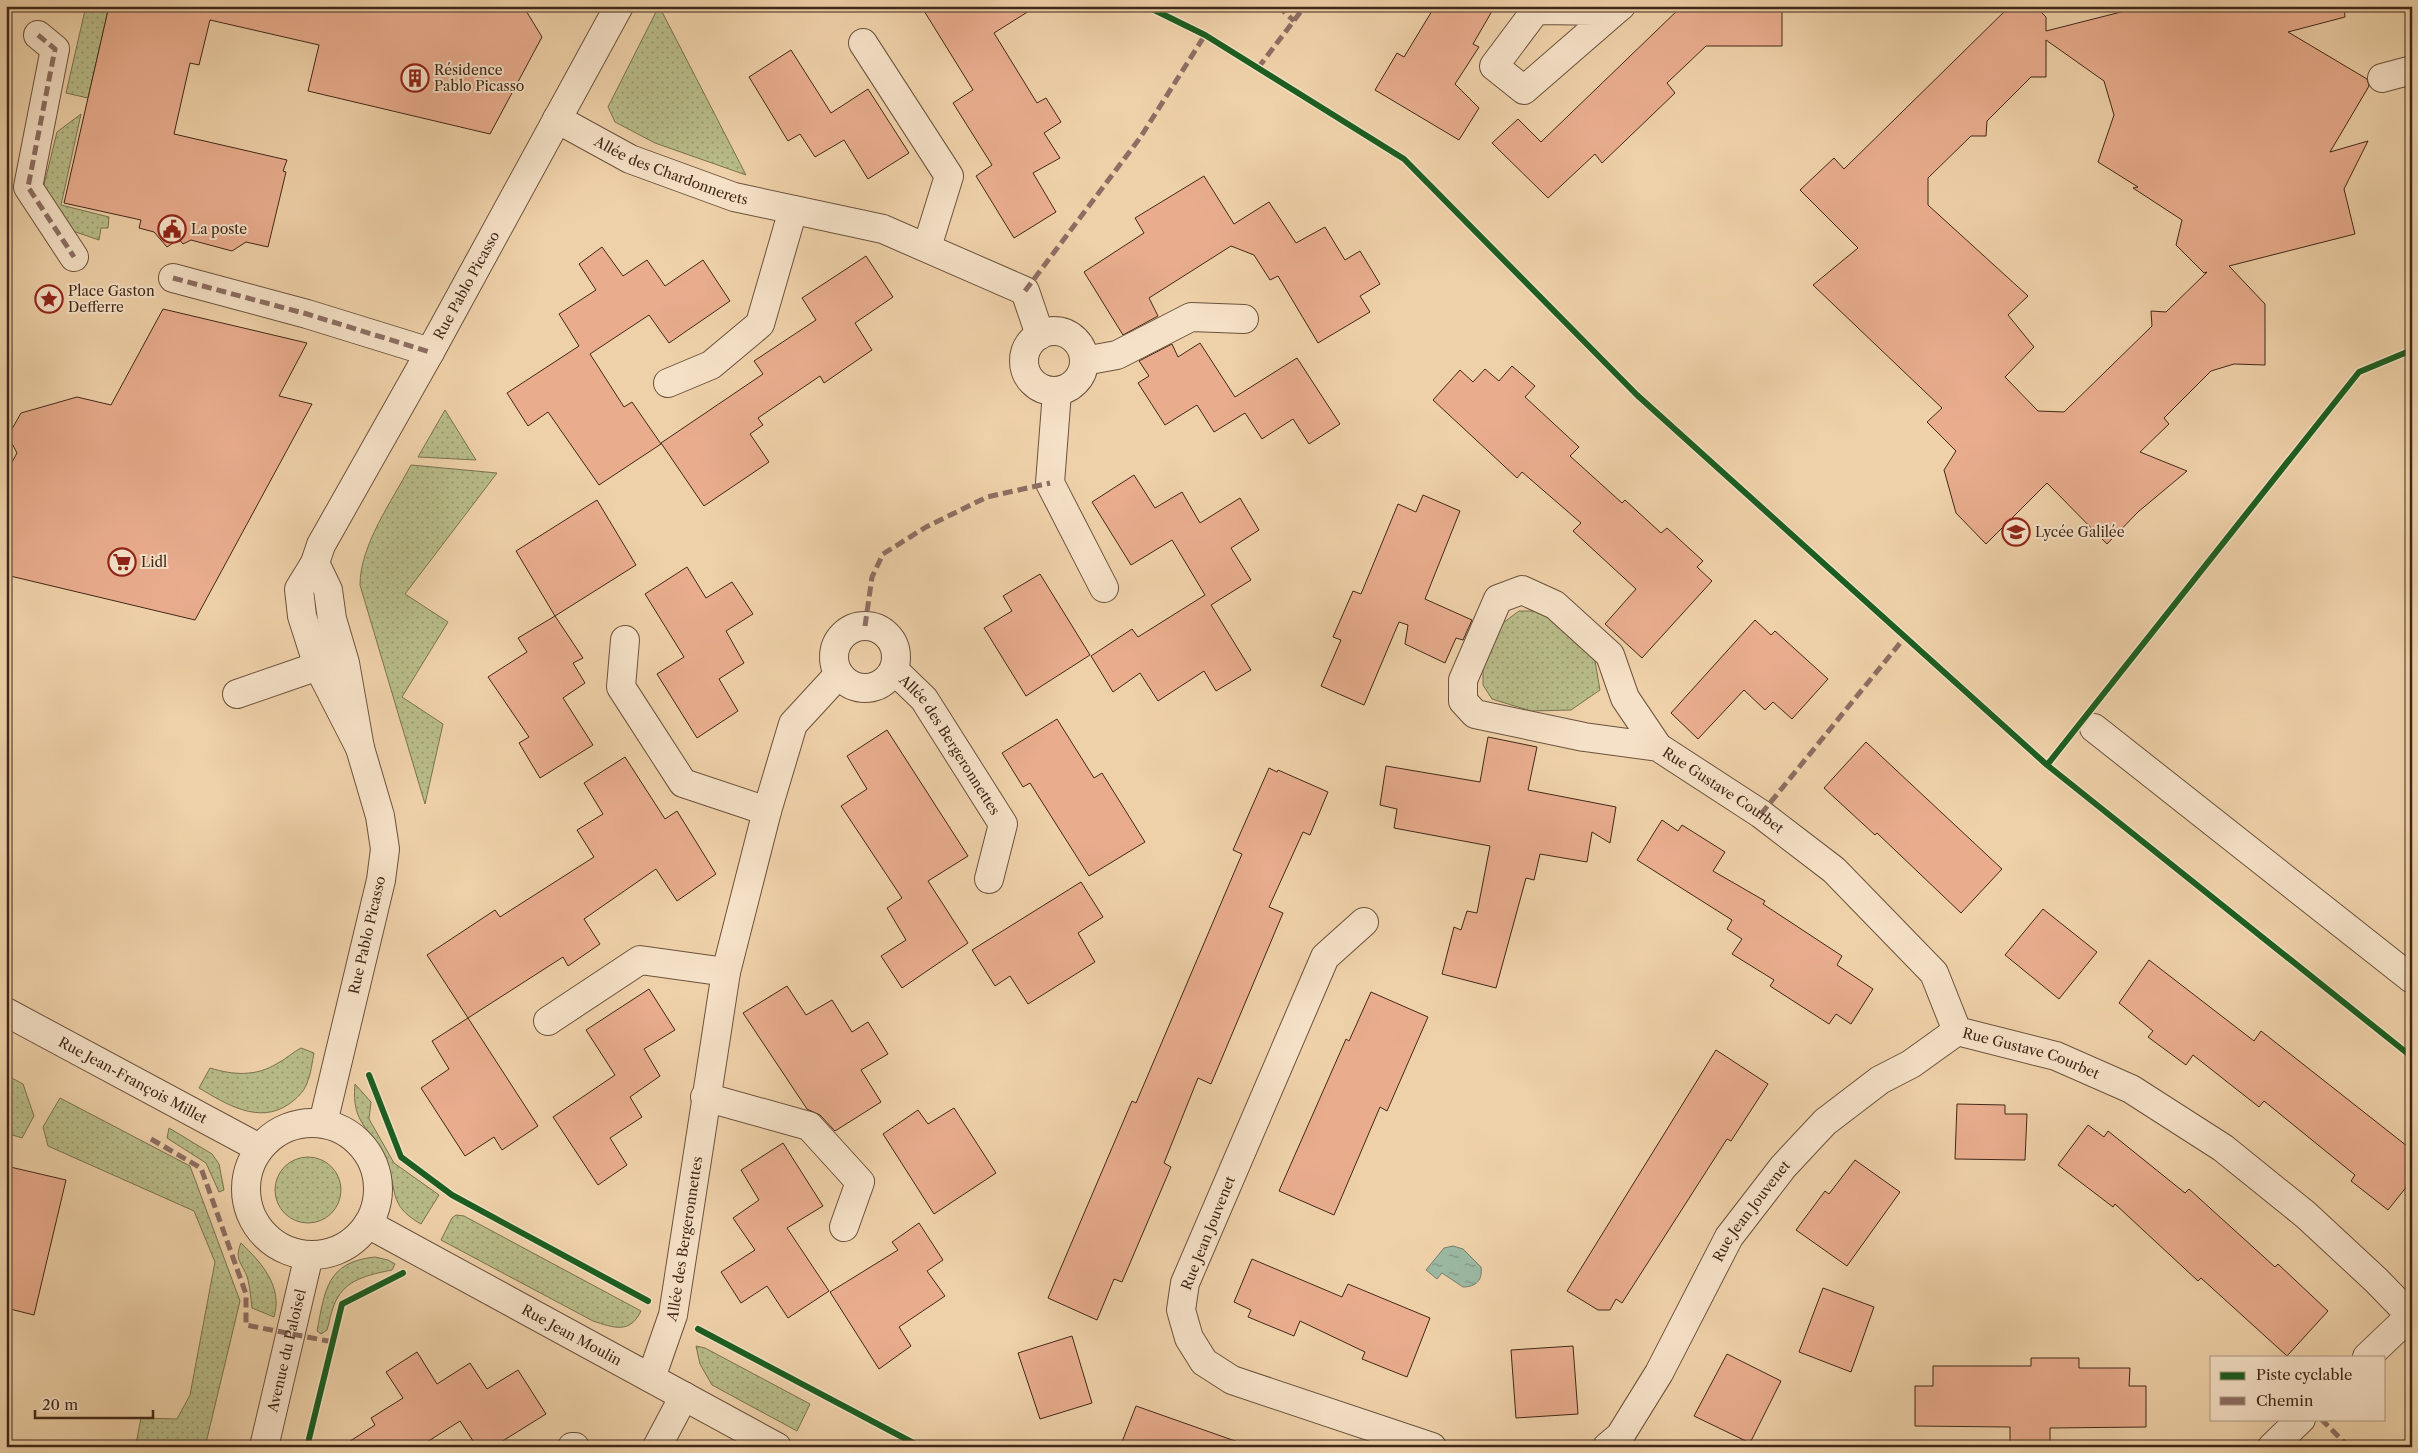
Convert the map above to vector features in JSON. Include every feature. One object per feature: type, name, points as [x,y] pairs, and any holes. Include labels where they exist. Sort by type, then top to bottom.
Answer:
[{"type":"street","name":"Rue Pablo Picasso","points":[[360,748],[318,666],[302,616],[299,589],[315,563],[325,537],[430,352],[619,6]]},
{"type":"street","points":[[38,35],[55,49],[28,186],[74,257]]},
{"type":"street","points":[[863,43],[949,176],[927,247]]},
{"type":"street","points":[[2382,78],[2412,70]]},
{"type":"street","name":"Allée des Chardonnerets","points":[[557,119],[630,159],[734,197],[883,229],[927,247],[1025,291],[1040,335]]},
{"type":"street","points":[[668,383],[711,365],[760,324],[793,210]]},
{"type":"street","points":[[173,278],[307,314],[430,352]]},
{"type":"street","points":[[1084,361],[1117,355],[1191,317],[1244,319]]},
{"type":"street","points":[[1054,332],[1069,335],[1077,342],[1084,361],[1079,378],[1073,384],[1057,392],[1047,391],[1037,387],[1025,371],[1025,350],[1031,341],[1040,335],[1054,332]]},
{"type":"street","points":[[1057,392],[1050,483],[1104,588]]},
{"type":"street","name":"Rue Pablo Picasso","points":[[315,563],[328,590],[332,620],[345,663],[360,748],[380,816],[385,849],[381,880],[324,1123]]},
{"type":"street","name":"Rue Gustave Courbet","points":[[1658,746],[1584,737],[1475,714],[1463,701],[1463,680],[1498,599],[1522,590],[1555,604],[1610,655],[1626,698],[1658,746],[1761,814],[1834,870],[1934,973],[1957,1031],[2056,1056],[2131,1089],[2223,1148],[2306,1216],[2362,1267],[2411,1317]]},
{"type":"street","name":"Allée des Bergeronnettes","points":[[865,626],[874,627],[889,637],[897,653],[894,670],[881,685],[872,688],[854,686],[845,682],[839,674],[834,658],[838,643],[849,631],[865,626]]},
{"type":"street","points":[[625,640],[621,687],[683,783],[767,811]]},
{"type":"street","points":[[237,694],[318,666]]},
{"type":"street","name":"Allée des Bergeronnettes","points":[[894,670],[924,699],[1003,824],[989,879]]},
{"type":"street","name":"Allée des Bergeronnettes","points":[[650,1378],[673,1315],[705,1097],[726,972],[767,811],[793,724],[839,674]]},
{"type":"street","points":[[2094,728],[2412,979]]},
{"type":"street","name":"Rue Jean Jouvenet","points":[[1364,922],[1326,957],[1185,1282],[1181,1310],[1189,1338],[1204,1362],[1232,1380],[1399,1442],[1432,1447]]},
{"type":"street","points":[[548,1021],[640,960],[726,972]]},
{"type":"street","name":"Rue Jean-François Millet","points":[[6,1012],[259,1148]]},
{"type":"street","name":"Rue Jean Jouvenet","points":[[1608,1447],[1620,1436],[1659,1373],[1729,1237],[1783,1167],[1825,1122],[1880,1080],[1912,1064],[1957,1031]]},
{"type":"street","points":[[705,1097],[809,1126],[860,1182],[844,1227]]},
{"type":"street","points":[[305,1123],[324,1123],[344,1130],[355,1139],[373,1162],[378,1182],[377,1204],[368,1224],[355,1240],[337,1250],[310,1255],[289,1251],[271,1240],[257,1226],[248,1207],[246,1187],[249,1167],[259,1148],[272,1136],[288,1127],[305,1123]]},
{"type":"street","name":"Rue Jean Moulin","points":[[368,1224],[777,1447]]},
{"type":"street","name":"Avenue du Paloisel","points":[[264,1447],[310,1255]]},
{"type":"street","points":[[2368,1356],[2411,1317]]},
{"type":"street","points":[[657,1447],[684,1396]]},
{"type":"street","points":[[2272,1447],[2300,1420]]},
{"type":"green space","points":[[86,6],[109,6],[88,98],[66,93]]},
{"type":"green space","points":[[659,6],[746,175],[655,143],[615,122],[608,107]]},
{"type":"green space","points":[[81,114],[61,205],[109,217],[108,228],[101,228],[99,240],[70,230],[43,189],[57,132]]},
{"type":"green space","points":[[445,410],[476,460],[418,457]]},
{"type":"green space","points":[[411,465],[497,473],[405,594],[448,622],[402,697],[443,724],[425,804],[360,585],[361,570],[371,539]]},
{"type":"green space","points":[[1519,611],[1543,611],[1558,621],[1595,661],[1600,690],[1571,710],[1531,711],[1492,699],[1483,685],[1483,666],[1503,623]]},
{"type":"green space","points":[[301,1048],[314,1053],[308,1080],[297,1098],[278,1110],[266,1113],[243,1110],[231,1106],[199,1088],[210,1068],[227,1072],[253,1073],[270,1068]]},
{"type":"green space","points":[[6,1075],[23,1084],[34,1116],[22,1138],[6,1133]]},
{"type":"green space","points":[[355,1084],[371,1102],[369,1119],[394,1163],[439,1195],[421,1224],[410,1217],[398,1203],[386,1160],[363,1125],[356,1109]]},
{"type":"green space","points":[[60,1098],[190,1166],[240,1301],[205,1447],[141,1447],[136,1444],[141,1418],[177,1419],[190,1395],[215,1262],[194,1211],[48,1146],[43,1127]]},
{"type":"green space","points":[[169,1128],[212,1154],[219,1164],[224,1190],[219,1192],[206,1163],[167,1138]]},
{"type":"green space","points":[[314,1157],[332,1166],[339,1177],[341,1190],[339,1203],[332,1214],[321,1221],[302,1223],[284,1214],[277,1203],[275,1184],[284,1166],[295,1159]]},
{"type":"green space","points":[[456,1215],[464,1216],[641,1311],[637,1318],[627,1326],[608,1326],[593,1321],[441,1240],[452,1218]]},
{"type":"green space","points":[[241,1243],[269,1276],[276,1296],[274,1317],[252,1308],[248,1280],[238,1254]]},
{"type":"green space","points":[[375,1257],[395,1264],[392,1270],[362,1278],[348,1285],[336,1301],[327,1330],[321,1334],[317,1331],[326,1291],[337,1272],[346,1265]]},
{"type":"green space","points":[[696,1346],[705,1348],[810,1404],[797,1431],[712,1385],[700,1364]]},
{"type":"water","points":[[1453,1246],[1463,1249],[1481,1267],[1480,1279],[1472,1286],[1463,1287],[1442,1273],[1437,1279],[1426,1270],[1444,1248]]},
{"type":"building","points":[[109,6],[514,6],[525,9],[542,37],[490,134],[308,91],[319,45],[210,20],[199,65],[190,63],[174,134],[287,160],[283,171],[286,172],[268,247],[246,242],[232,251],[191,240],[183,244],[179,239],[167,247],[154,232],[139,228],[141,220],[64,203]]},
{"type":"building","points":[[921,6],[1037,6],[994,33],[1037,103],[1046,98],[1061,122],[1044,133],[1060,158],[1033,173],[1056,212],[1014,238],[976,176],[992,165],[953,103],[973,90]]},
{"type":"building","points":[[1435,6],[1495,6],[1473,44],[1479,47],[1455,84],[1479,108],[1459,140],[1375,90],[1397,53],[1404,57]]},
{"type":"building","points":[[1682,6],[1782,6],[1782,46],[1706,46],[1667,83],[1675,93],[1602,163],[1595,154],[1548,198],[1492,143],[1518,119],[1541,142]]},
{"type":"building","name":"Lycée Galilée","points":[[2010,6],[2035,6],[2046,17],[2046,31],[2125,11],[2124,6],[2344,6],[2345,17],[2288,32],[2367,79],[2369,86],[2330,152],[2368,141],[2344,189],[2355,234],[2229,266],[2265,304],[2265,365],[2234,364],[2211,371],[2164,418],[2169,424],[2140,452],[2187,471],[2138,512],[2107,544],[2047,483],[1986,544],[1956,513],[1944,470],[1956,451],[1927,422],[1942,408],[1813,285],[1858,248],[1800,190],[1834,158],[1844,169]],"holes":[[[2046,40],[2104,81],[2114,115],[2098,162],[2138,187],[2133,188],[2182,220],[2176,245],[2204,273],[2207,272],[2166,312],[2151,311],[2152,326],[2064,412],[2038,411],[2005,377],[2034,347],[2008,315],[2028,296],[1928,205],[1928,178],[1971,136],[1986,136],[1987,121],[2031,77],[2046,77]]]},
{"type":"building","points":[[791,50],[831,113],[868,89],[909,153],[868,179],[844,140],[815,157],[800,134],[788,141],[749,77]]},
{"type":"building","points":[[1204,176],[1234,224],[1269,202],[1296,243],[1325,227],[1345,260],[1360,251],[1380,284],[1360,296],[1370,312],[1318,343],[1278,276],[1270,280],[1254,255],[1231,246],[1149,298],[1158,316],[1123,335],[1084,272],[1144,233],[1135,218]]},
{"type":"building","points":[[602,247],[623,276],[647,260],[665,286],[703,260],[730,301],[669,343],[649,315],[590,354],[624,407],[632,402],[661,444],[599,485],[548,412],[528,426],[507,393],[579,346],[559,314],[596,290],[579,264]]},
{"type":"building","points":[[866,256],[893,297],[855,323],[872,350],[824,383],[820,376],[758,418],[763,425],[750,434],[769,462],[704,506],[661,443],[763,374],[754,361],[816,320],[802,298]]},
{"type":"building","points":[[163,309],[307,343],[279,396],[312,404],[195,620],[6,575],[6,473],[17,453],[8,436],[21,413],[77,397],[111,405]]},
{"type":"building","points":[[1200,343],[1235,397],[1297,358],[1340,424],[1309,444],[1293,419],[1262,439],[1245,413],[1214,432],[1197,405],[1165,425],[1138,383],[1149,376],[1139,361],[1172,344],[1178,357]]},
{"type":"building","points":[[1512,366],[1535,386],[1525,397],[1579,447],[1570,456],[1622,503],[1625,500],[1661,533],[1667,528],[1703,561],[1697,567],[1712,581],[1642,658],[1605,624],[1636,589],[1573,531],[1581,523],[1522,472],[1517,478],[1433,400],[1460,370],[1473,382],[1485,369],[1499,381]]},
{"type":"building","points":[[1134,475],[1155,508],[1182,492],[1200,523],[1240,498],[1259,530],[1231,548],[1251,580],[1211,605],[1251,670],[1216,691],[1204,671],[1158,701],[1140,673],[1113,692],[1091,656],[1132,629],[1138,637],[1205,595],[1172,540],[1131,565],[1092,502]]},
{"type":"building","points":[[1423,495],[1460,511],[1425,599],[1472,620],[1463,640],[1456,638],[1445,663],[1405,644],[1408,625],[1399,622],[1364,705],[1321,686],[1341,640],[1333,637],[1353,591],[1361,594],[1398,504],[1416,512]]},
{"type":"building","points":[[597,500],[636,565],[555,616],[516,551]]},
{"type":"building","points":[[687,567],[706,598],[732,582],[753,614],[726,631],[744,663],[719,679],[738,711],[697,738],[657,674],[684,657],[645,594]]},
{"type":"building","points":[[1040,574],[1090,655],[1026,696],[984,628],[1012,611],[1003,596]]},
{"type":"building","points":[[555,616],[583,658],[573,663],[585,683],[563,698],[593,745],[540,778],[519,743],[529,737],[488,677],[527,652],[518,638]]},
{"type":"building","points":[[1755,620],[1771,635],[1775,631],[1828,679],[1792,719],[1773,702],[1765,710],[1744,690],[1698,739],[1671,713]]},
{"type":"building","points":[[1057,719],[1094,778],[1102,773],[1145,842],[1089,876],[1030,783],[1023,787],[1002,753]]},
{"type":"building","points":[[887,730],[968,856],[928,881],[968,943],[902,988],[881,956],[906,940],[887,908],[902,898],[841,806],[867,789],[847,756]]},
{"type":"building","points":[[1488,737],[1537,747],[1528,790],[1616,807],[1610,843],[1592,832],[1587,862],[1540,854],[1534,880],[1526,878],[1496,988],[1442,974],[1454,927],[1461,930],[1467,911],[1477,913],[1490,846],[1394,828],[1397,809],[1380,805],[1386,766],[1480,782]]},
{"type":"building","points":[[1866,742],[2002,869],[1961,913],[1877,833],[1875,835],[1824,788]]},
{"type":"building","points":[[625,757],[665,819],[677,811],[716,874],[677,901],[656,869],[584,919],[600,944],[568,966],[563,957],[468,1018],[427,955],[495,910],[500,917],[594,857],[577,830],[603,814],[584,783]]},
{"type":"building","points":[[1269,768],[1277,772],[1278,770],[1328,792],[1310,835],[1303,832],[1269,907],[1283,913],[1211,1084],[1198,1078],[1164,1163],[1171,1167],[1122,1282],[1114,1279],[1097,1320],[1048,1298],[1132,1101],[1136,1103],[1242,854],[1233,850]]},
{"type":"building","points":[[1662,820],[1678,831],[1682,825],[1725,852],[1713,871],[1765,901],[1763,904],[1842,956],[1837,965],[1873,989],[1851,1024],[1836,1014],[1829,1024],[1770,986],[1774,980],[1732,954],[1742,939],[1727,929],[1732,920],[1637,860]]},
{"type":"building","points":[[1081,882],[1103,917],[1078,933],[1095,962],[1028,1004],[1010,976],[995,986],[972,950]]},
{"type":"building","points":[[2043,909],[2097,952],[2059,999],[2005,955]]},
{"type":"building","points":[[2149,960],[2254,1041],[2261,1031],[2412,1150],[2412,1180],[2388,1210],[2351,1181],[2355,1175],[2264,1101],[2259,1107],[2193,1055],[2186,1065],[2148,1037],[2153,1031],[2119,1003]]},
{"type":"building","points":[[787,986],[806,1015],[832,1000],[852,1032],[868,1022],[888,1054],[861,1070],[881,1102],[835,1131],[820,1115],[807,1109],[743,1013]]},
{"type":"building","points":[[649,989],[675,1030],[644,1049],[660,1076],[630,1097],[642,1117],[610,1138],[627,1165],[598,1185],[553,1117],[615,1075],[586,1030]]},
{"type":"building","points":[[1371,992],[1428,1017],[1387,1111],[1380,1107],[1334,1215],[1279,1191],[1346,1039],[1349,1041]]},
{"type":"building","points":[[468,1018],[538,1126],[502,1150],[494,1137],[465,1156],[421,1088],[449,1069],[432,1041]]},
{"type":"building","points":[[1716,1050],[1768,1084],[1731,1141],[1727,1139],[1622,1303],[1616,1299],[1610,1310],[1598,1310],[1567,1291]]},
{"type":"building","points":[[1957,1104],[2005,1105],[2005,1114],[2027,1114],[2025,1160],[1955,1159]]},
{"type":"building","points":[[954,1108],[996,1173],[934,1214],[883,1134],[918,1110],[928,1124]]},
{"type":"building","points":[[2088,1125],[2104,1137],[2108,1131],[2185,1193],[2189,1189],[2275,1267],[2278,1264],[2328,1311],[2287,1356],[2201,1278],[2198,1281],[2115,1204],[2113,1207],[2058,1165]]},
{"type":"building","points":[[783,1143],[823,1206],[787,1228],[829,1291],[788,1318],[767,1286],[741,1303],[721,1272],[755,1250],[733,1218],[759,1200],[741,1170]]},
{"type":"building","points":[[1855,1160],[1900,1192],[1847,1266],[1796,1230],[1825,1191],[1829,1194]]},
{"type":"building","points":[[6,1166],[66,1180],[34,1315],[6,1308]]},
{"type":"building","points":[[919,1223],[943,1260],[927,1271],[945,1296],[899,1327],[911,1346],[879,1369],[830,1292],[898,1250],[892,1242]]},
{"type":"building","points":[[1252,1259],[1342,1297],[1348,1284],[1430,1318],[1407,1377],[1362,1359],[1365,1352],[1300,1321],[1294,1336],[1248,1317],[1251,1310],[1234,1302]]},
{"type":"building","points":[[1823,1288],[1874,1307],[1851,1372],[1799,1352]]},
{"type":"building","points":[[1072,1336],[1092,1403],[1040,1419],[1018,1353]]},
{"type":"building","points":[[1573,1346],[1578,1414],[1516,1418],[1511,1350]]},
{"type":"building","points":[[417,1352],[437,1384],[470,1363],[487,1389],[518,1370],[546,1414],[493,1447],[477,1447],[460,1421],[419,1447],[341,1447],[375,1425],[371,1418],[403,1398],[386,1372]]},
{"type":"building","points":[[1727,1354],[1781,1381],[1750,1443],[1694,1416]]},
{"type":"building","points":[[2031,1358],[2079,1358],[2079,1368],[2130,1368],[2129,1386],[2146,1386],[2146,1427],[2050,1428],[2050,1447],[2010,1447],[2010,1427],[1915,1426],[1915,1386],[1933,1386],[1933,1366],[2031,1366]]},
{"type":"building","points":[[1136,1406],[1238,1442],[1237,1447],[1120,1447]]},
{"type":"marked path","points":[[1278,6],[1294,21]]},
{"type":"marked path","points":[[1258,68],[1305,6]]},
{"type":"marked path","points":[[38,35],[55,49],[28,187],[74,257]]},
{"type":"marked path","points":[[1025,291],[1140,138],[1205,35]]},
{"type":"marked path","points":[[173,278],[307,314],[430,352]]},
{"type":"marked path","points":[[865,626],[872,577],[883,554],[926,527],[987,497],[1050,483]]},
{"type":"marked path","points":[[1761,814],[1905,637]]},
{"type":"marked path","points":[[151,1139],[201,1168],[246,1294],[246,1325],[333,1342]]},
{"type":"marked path","points":[[2322,1420],[2349,1447]]},
{"type":"cycle path","points":[[1146,6],[1205,35],[1404,159],[1637,395],[2047,765],[2412,1057]]},
{"type":"cycle path","points":[[2047,765],[2359,372],[2412,350]]},
{"type":"cycle path","points":[[369,1075],[401,1157],[452,1195],[648,1301]]},
{"type":"cycle path","points":[[307,1447],[342,1304],[403,1273]]},
{"type":"cycle path","points":[[698,1329],[921,1447]]},
{"type":"place","name":"Résidence Pablo Picasso","points":[[415,78]]},
{"type":"place","name":"La poste","points":[[172,229]]},
{"type":"place","name":"Place Gaston Defferre","points":[[49,299]]},
{"type":"place","name":"Lycée Galilée","points":[[2016,532]]},
{"type":"place","name":"Lidl","points":[[122,562]]}]
